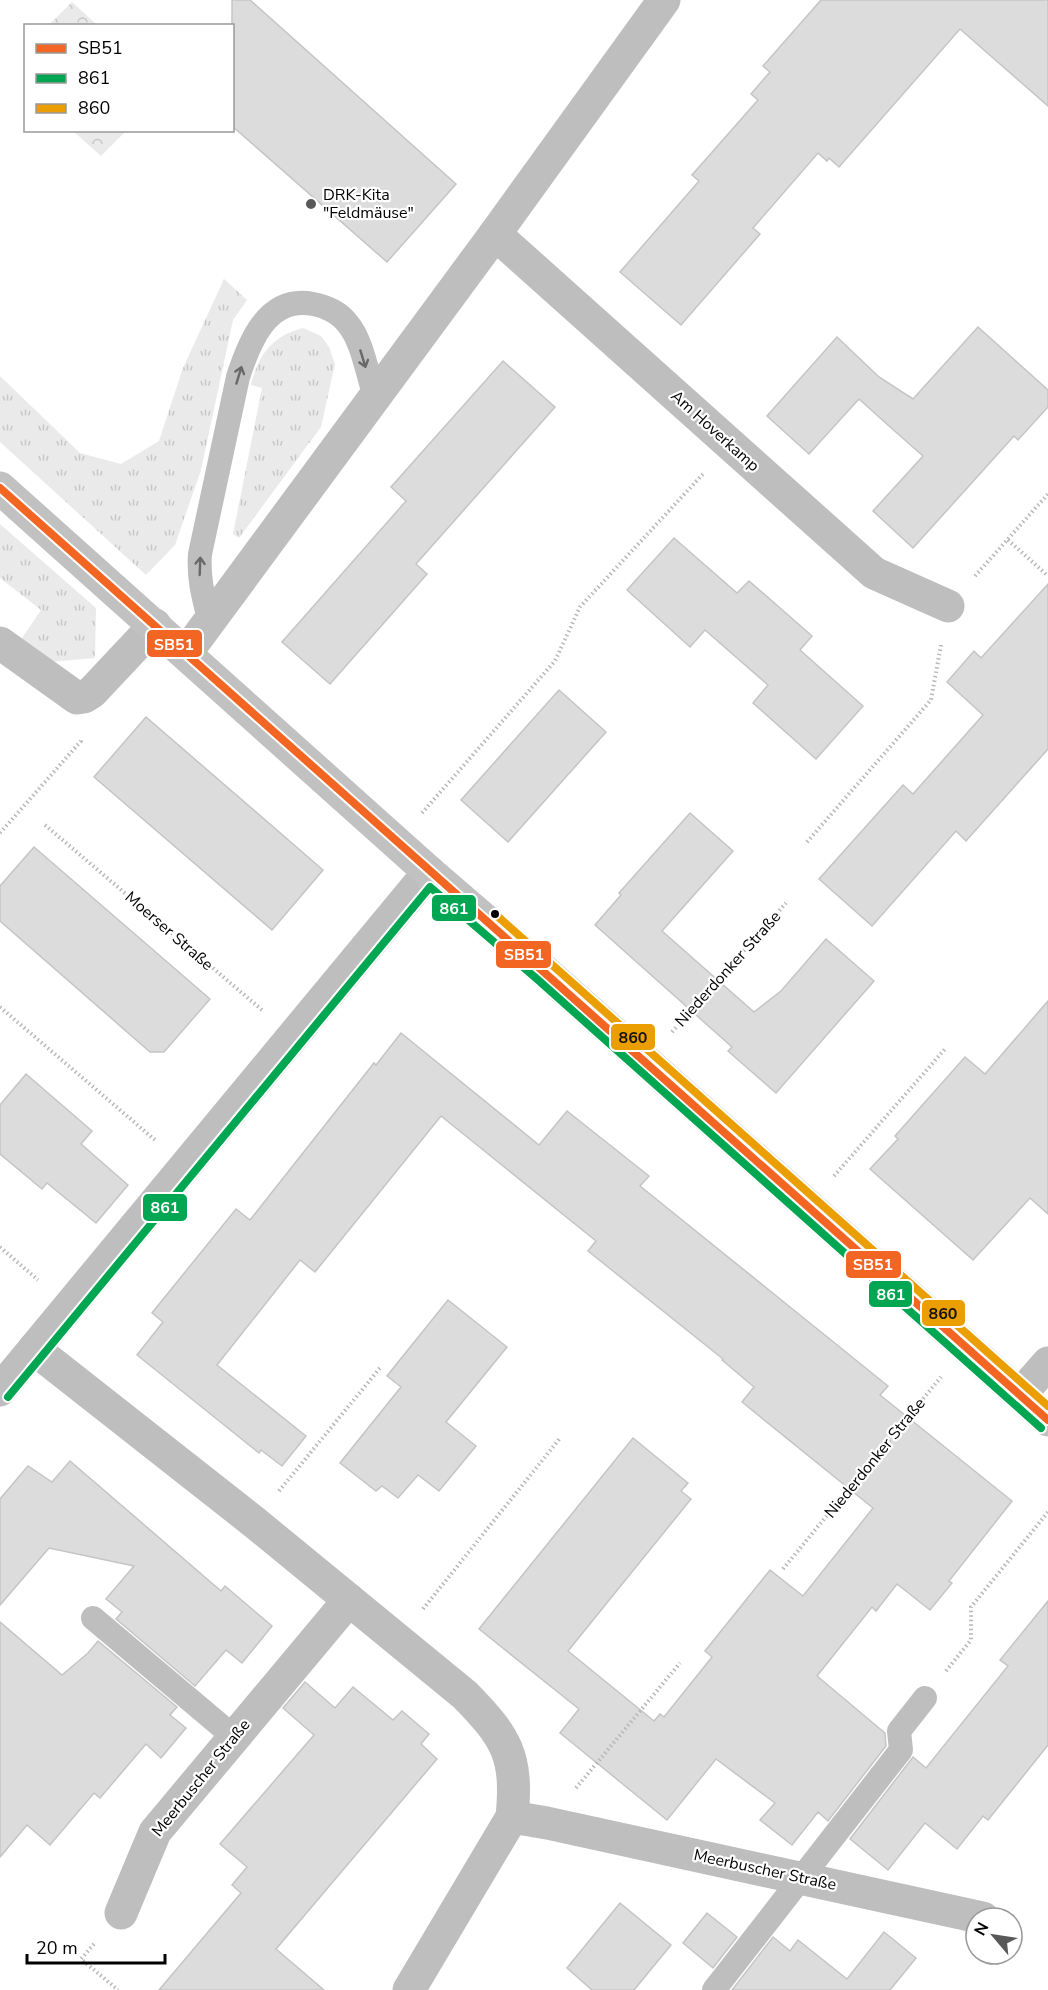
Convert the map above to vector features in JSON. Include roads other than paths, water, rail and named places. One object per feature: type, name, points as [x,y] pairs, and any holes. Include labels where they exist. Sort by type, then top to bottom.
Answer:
[{"type":"street","points":[[186,653],[495,234],[664,0]]},
{"type":"street","name":"Am Hoverkamp","points":[[495,234],[874,573],[948,606]]},
{"type":"street","points":[[0,488],[396,843],[1048,1420]]},
{"type":"street","points":[[0,643],[76,698],[92,692],[155,625]]},
{"type":"street","points":[[0,1390],[429,872]]},
{"type":"street","points":[[34,1348],[254,1522],[465,1695],[491,1721],[504,1742],[511,1762],[515,1786],[512,1817],[409,1990]]},
{"type":"street","points":[[1020,1395],[1048,1363]]},
{"type":"street","name":"Meerbuscher Straße","points":[[121,1913],[155,1832],[349,1600]]},
{"type":"street","name":"Meerbuscher Straße","points":[[512,1817],[964,1914]]},
{"type":"lane","points":[[210,623],[201,590],[200,554],[238,377],[247,350],[262,324],[272,313],[300,303],[317,304],[340,315],[355,334],[375,397]]},
{"type":"lane","points":[[93,1618],[234,1737]]},
{"type":"lane","points":[[714,1990],[901,1750],[899,1731],[925,1698]]},
{"type":"place","name":"DRK-Kita \"Feldmäuse\"","points":[[311,204]]}]
